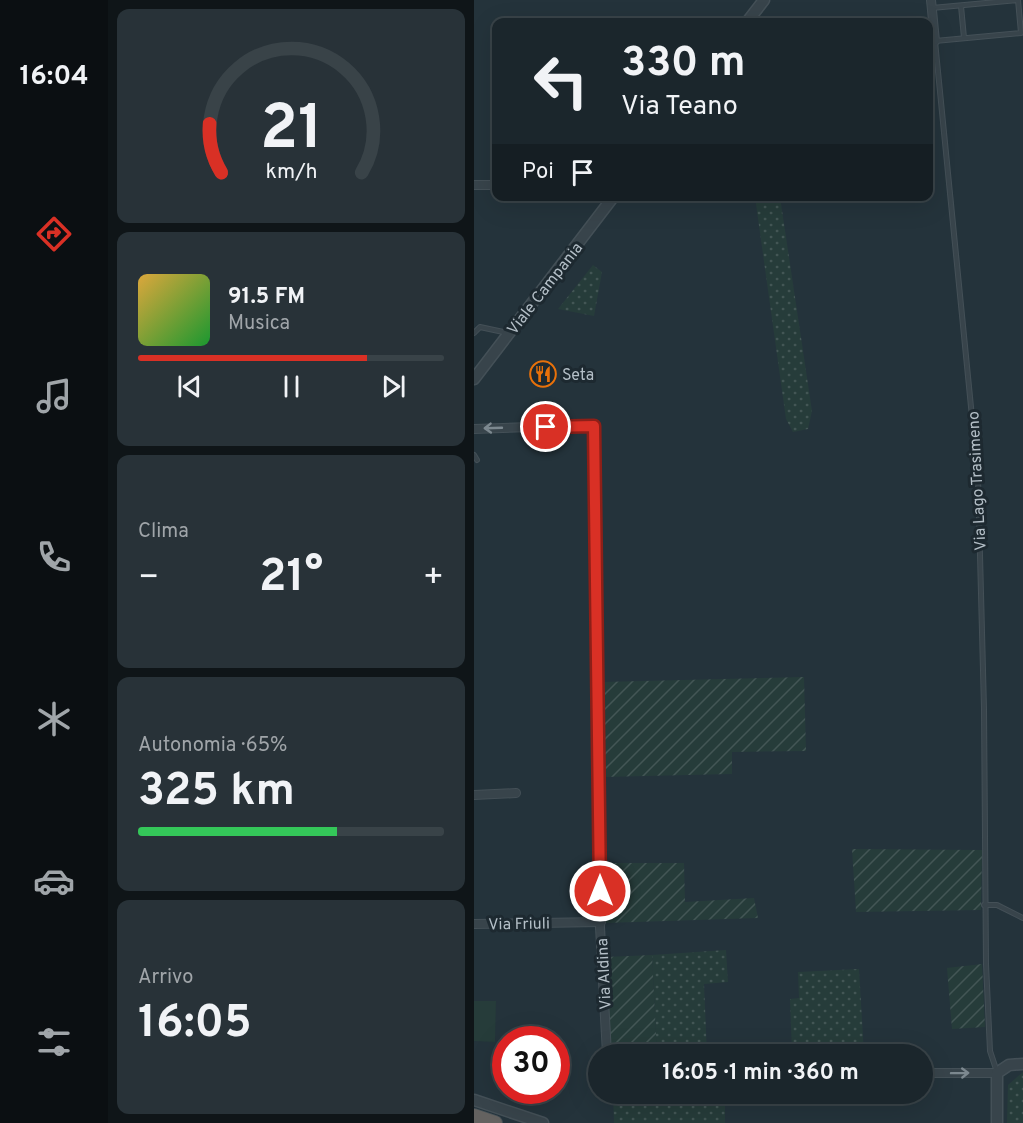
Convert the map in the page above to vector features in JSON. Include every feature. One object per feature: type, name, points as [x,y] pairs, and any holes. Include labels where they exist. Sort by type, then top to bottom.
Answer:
[{"type":"highway","points":[[474,1116],[495,1123]]},
{"type":"street","points":[[749,18],[757,5],[764,0]]},
{"type":"street","name":"Via Lago Trasimeno","points":[[932,4],[935,41]]},
{"type":"street","points":[[474,185],[492,185]]},
{"type":"street","name":"Viale Campania","points":[[474,379],[610,201]]},
{"type":"street","name":"Via Aldina","points":[[474,429],[594,426],[601,922],[607,1044]]},
{"type":"street","points":[[474,795],[516,793]]},
{"type":"street","name":"Via Friuli","points":[[474,924],[601,922]]},
{"type":"street","points":[[933,1073],[997,1073],[1009,1065],[1023,1064]]},
{"type":"street","points":[[997,1073],[997,1123]]},
{"type":"street","points":[[474,1100],[543,1123]]},
{"type":"lane","points":[[932,4],[961,6],[1018,0],[1022,33],[935,41]]},
{"type":"lane","points":[[961,6],[964,38]]},
{"type":"lane","name":"Via Lago Trasimeno","points":[[935,41],[978,478],[984,710],[984,905],[989,1027],[992,1062],[997,1073]]},
{"type":"lane","points":[[474,333],[480,327],[509,333]]},
{"type":"lane","points":[[474,455],[477,460]]},
{"type":"lane","points":[[984,905],[997,905],[1023,918]]},
{"type":"green space","points":[[756,201],[781,201],[812,411],[808,429],[793,432],[786,419]]},
{"type":"green space","points":[[593,265],[602,272],[594,316],[558,309]]},
{"type":"green space","points":[[804,677],[806,751],[732,752],[732,774],[603,777],[602,682]]},
{"type":"green space","points":[[852,849],[982,850],[981,910],[856,912]]},
{"type":"green space","points":[[604,863],[684,863],[685,902],[754,898],[758,918],[605,923]]},
{"type":"green space","points":[[726,950],[728,982],[704,984],[707,1044],[656,1044],[652,955]]},
{"type":"green space","points":[[652,955],[656,1044],[610,1044],[606,957]]},
{"type":"green space","points":[[982,964],[985,1027],[952,1029],[947,968]]},
{"type":"green space","points":[[859,969],[863,1044],[792,1044],[790,999],[799,998],[798,972]]},
{"type":"green space","points":[[474,1001],[496,1001],[495,1026],[492,1026],[492,1042],[474,1041]]},
{"type":"green space","points":[[1023,1072],[1023,1123],[1007,1123],[1008,1085]]},
{"type":"green space","points":[[613,1104],[725,1104],[725,1123],[614,1123]]},
{"type":"place","name":"Seta","points":[[543,374]]},
{"type":"route","points":[[546,427],[594,426],[600,891]]}]
